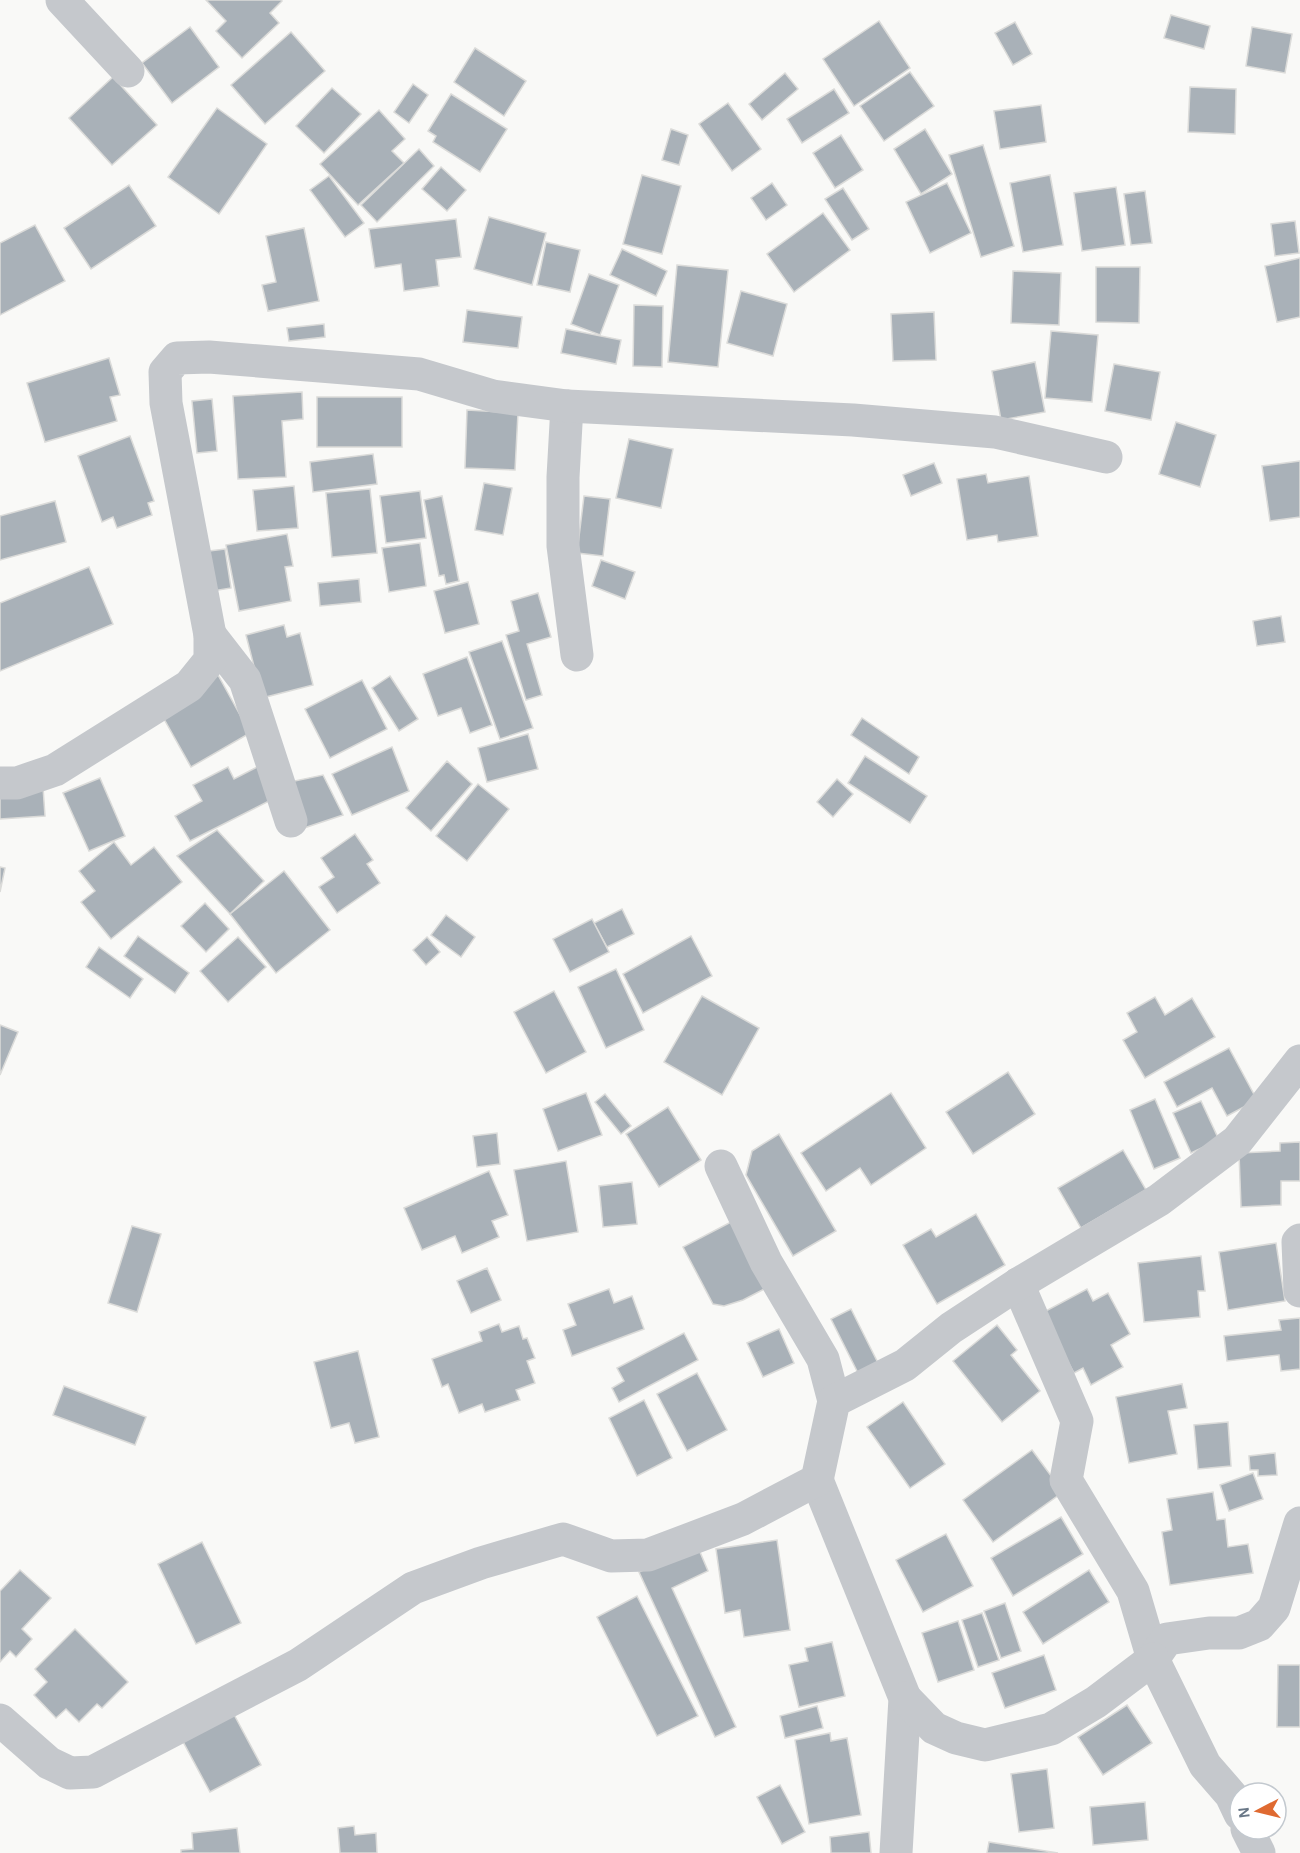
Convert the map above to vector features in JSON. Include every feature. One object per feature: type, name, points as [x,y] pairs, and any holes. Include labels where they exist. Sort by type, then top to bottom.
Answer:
[{"type":"street","points":[[62,0],[128,71]]},
{"type":"street","points":[[0,783],[17,783],[55,770],[189,686],[210,660],[210,635],[166,403],[165,372],[177,358],[210,357],[419,374],[493,396],[567,406],[853,420],[995,432],[1106,457]]},
{"type":"street","points":[[567,406],[563,477],[563,546],[577,655]]},
{"type":"street","points":[[210,635],[245,680],[291,821]]},
{"type":"street","points":[[834,1401],[905,1365],[951,1328],[1018,1284],[1159,1200],[1237,1141],[1300,1061]]},
{"type":"street","points":[[721,1166],[766,1262],[823,1359],[834,1401],[817,1480],[905,1698],[934,1728],[956,1738],[984,1745],[1051,1729],[1095,1702],[1153,1659],[1167,1638],[1209,1633],[1239,1633],[1259,1625],[1274,1608],[1300,1523]]},
{"type":"street","points":[[1300,1240],[1298,1242],[1300,1291]]},
{"type":"street","points":[[1018,1284],[1077,1420],[1066,1480],[1133,1591],[1153,1659],[1205,1764],[1228,1791]]},
{"type":"street","points":[[0,1720],[49,1763],[70,1773],[93,1772],[298,1665],[412,1588],[481,1563],[563,1539],[611,1556],[648,1555],[743,1519],[817,1480]]},
{"type":"street","points":[[896,1853],[905,1698]]},
{"type":"building","points":[[206,0],[281,0],[270,13],[279,23],[242,58],[216,31],[226,21]]},
{"type":"building","points":[[1171,15],[1210,26],[1204,49],[1164,38]]},
{"type":"building","points":[[879,21],[910,68],[854,106],[823,59]]},
{"type":"building","points":[[1015,22],[1032,54],[1013,65],[995,33]]},
{"type":"building","points":[[190,27],[219,67],[172,103],[142,63]]},
{"type":"building","points":[[1252,27],[1292,34],[1285,73],[1246,66]]},
{"type":"building","points":[[291,32],[325,71],[265,124],[231,85]]},
{"type":"building","points":[[475,48],[526,81],[504,116],[454,82]]},
{"type":"building","points":[[910,72],[934,106],[884,141],[860,106]]},
{"type":"building","points":[[785,73],[798,89],[762,120],[749,104]]},
{"type":"building","points":[[113,77],[157,125],[112,165],[69,118]]},
{"type":"building","points":[[413,84],[428,95],[409,123],[394,112]]},
{"type":"building","points":[[1190,87],[1236,89],[1235,134],[1188,132]]},
{"type":"building","points":[[332,88],[361,114],[324,153],[296,126]]},
{"type":"building","points":[[834,89],[849,113],[802,143],[787,119]]},
{"type":"building","points":[[451,94],[507,129],[480,172],[433,142],[436,136],[428,131]]},
{"type":"building","points":[[728,103],[761,149],[732,171],[699,124]]},
{"type":"building","points":[[1041,105],[1046,142],[1000,149],[994,111]]},
{"type":"building","points":[[217,108],[267,144],[219,214],[168,177]]},
{"type":"building","points":[[379,110],[405,139],[392,151],[404,163],[358,205],[320,164]]},
{"type":"building","points":[[671,129],[688,135],[679,165],[662,160]]},
{"type":"building","points":[[925,129],[952,174],[921,194],[894,149]]},
{"type":"building","points":[[841,135],[863,170],[835,188],[813,153]]},
{"type":"building","points":[[983,145],[1014,246],[981,257],[949,155]]},
{"type":"building","points":[[419,149],[434,166],[377,222],[361,205]]},
{"type":"building","points":[[441,167],[466,190],[447,211],[422,189]]},
{"type":"building","points":[[642,175],[681,186],[662,254],[623,244]]},
{"type":"building","points":[[1050,175],[1063,245],[1023,252],[1010,183]]},
{"type":"building","points":[[329,176],[364,223],[345,237],[310,190]]},
{"type":"building","points":[[772,183],[787,205],[766,220],[751,198]]},
{"type":"building","points":[[947,183],[971,233],[930,253],[906,202]]},
{"type":"building","points":[[129,185],[156,226],[91,269],[64,228]]},
{"type":"building","points":[[1116,187],[1125,245],[1082,251],[1074,193]]},
{"type":"building","points":[[843,188],[869,229],[852,240],[825,199]]},
{"type":"building","points":[[1145,191],[1152,243],[1131,245],[1124,194]]},
{"type":"building","points":[[823,213],[850,250],[794,292],[767,254]]},
{"type":"building","points":[[489,217],[546,233],[532,285],[474,269]]},
{"type":"building","points":[[456,219],[461,257],[436,260],[439,286],[404,291],[401,264],[375,268],[369,229]]},
{"type":"building","points":[[1295,221],[1299,253],[1275,256],[1271,224]]},
{"type":"building","points":[[35,225],[65,281],[0,315],[0,243]]},
{"type":"building","points":[[304,228],[319,301],[268,311],[262,285],[276,282],[266,236]]},
{"type":"building","points":[[546,242],[580,250],[570,292],[537,285]]},
{"type":"building","points":[[622,249],[667,271],[656,296],[610,275]]},
{"type":"building","points":[[1300,258],[1300,317],[1277,322],[1265,266]]},
{"type":"building","points":[[677,265],[728,270],[718,367],[668,362]]},
{"type":"building","points":[[1096,267],[1140,267],[1139,323],[1096,322]]},
{"type":"building","points":[[1013,271],[1061,273],[1059,325],[1011,323]]},
{"type":"building","points":[[589,274],[619,285],[600,335],[571,324]]},
{"type":"building","points":[[741,291],[787,304],[773,356],[727,343]]},
{"type":"building","points":[[634,305],[663,306],[662,367],[633,366]]},
{"type":"building","points":[[467,310],[522,317],[518,348],[463,342]]},
{"type":"building","points":[[934,312],[936,360],[893,361],[891,314]]},
{"type":"building","points":[[324,324],[325,337],[289,341],[287,328]]},
{"type":"building","points":[[566,329],[621,340],[616,364],[561,353]]},
{"type":"building","points":[[1051,331],[1098,335],[1092,402],[1045,398]]},
{"type":"building","points":[[109,358],[120,395],[110,397],[117,421],[45,442],[27,383]]},
{"type":"building","points":[[1035,362],[1045,412],[1001,420],[992,371]]},
{"type":"building","points":[[1114,364],[1160,372],[1151,420],[1105,411]]},
{"type":"building","points":[[302,392],[303,419],[282,421],[286,477],[238,479],[233,396]]},
{"type":"building","points":[[317,397],[402,397],[402,447],[317,447]]},
{"type":"building","points":[[212,399],[217,451],[197,453],[192,401]]},
{"type":"building","points":[[467,410],[518,413],[515,470],[465,468]]},
{"type":"building","points":[[1176,422],[1216,435],[1200,487],[1159,474]]},
{"type":"building","points":[[130,436],[154,501],[148,503],[152,515],[117,528],[113,517],[102,522],[78,456]]},
{"type":"building","points":[[629,439],[673,449],[661,508],[616,498]]},
{"type":"building","points":[[373,454],[377,484],[313,492],[310,462]]},
{"type":"building","points":[[1300,461],[1300,517],[1270,521],[1262,466]]},
{"type":"building","points":[[934,463],[942,483],[911,496],[903,475]]},
{"type":"building","points":[[986,474],[988,483],[1029,476],[1038,536],[998,542],[997,535],[967,540],[957,479]]},
{"type":"building","points":[[484,483],[512,488],[503,535],[475,530]]},
{"type":"building","points":[[294,486],[298,528],[257,531],[253,490]]},
{"type":"building","points":[[370,489],[377,553],[332,557],[326,493]]},
{"type":"building","points":[[420,491],[426,538],[386,543],[380,496]]},
{"type":"building","points":[[442,496],[459,581],[446,584],[444,575],[439,576],[424,500]]},
{"type":"building","points":[[584,496],[610,499],[603,556],[577,553]]},
{"type":"building","points":[[55,501],[66,542],[0,560],[0,516]]},
{"type":"building","points":[[287,534],[293,566],[285,567],[291,601],[239,611],[226,545]]},
{"type":"building","points":[[420,543],[426,586],[389,592],[382,548]]},
{"type":"building","points":[[225,549],[231,588],[207,592],[201,552]]},
{"type":"building","points":[[601,560],[635,572],[625,599],[592,586]]},
{"type":"building","points":[[89,567],[113,624],[0,671],[0,603]]},
{"type":"building","points":[[359,579],[361,602],[320,606],[318,583]]},
{"type":"building","points":[[468,582],[479,624],[445,633],[434,591]]},
{"type":"building","points":[[538,593],[551,637],[527,644],[542,695],[526,700],[506,635],[519,631],[511,601]]},
{"type":"building","points":[[1281,616],[1285,642],[1257,646],[1253,621]]},
{"type":"building","points":[[284,625],[287,637],[300,633],[313,685],[262,698],[246,635]]},
{"type":"building","points":[[502,641],[533,728],[500,739],[469,652]]},
{"type":"building","points":[[467,657],[492,725],[470,733],[461,708],[438,716],[423,674]]},
{"type":"building","points":[[218,675],[250,733],[191,767],[159,710]]},
{"type":"building","points":[[390,676],[418,719],[399,731],[372,688]]},
{"type":"building","points":[[362,680],[387,729],[330,758],[305,709]]},
{"type":"building","points":[[862,718],[919,757],[909,774],[851,735]]},
{"type":"building","points":[[528,734],[538,769],[487,782],[478,748]]},
{"type":"building","points":[[392,747],[409,791],[352,815],[332,774]]},
{"type":"building","points":[[865,756],[927,796],[910,823],[848,783]]},
{"type":"building","points":[[447,761],[472,784],[431,831],[406,808]]},
{"type":"building","points":[[259,766],[275,798],[190,841],[175,816],[202,801],[193,785],[228,767],[234,779]]},
{"type":"building","points":[[323,775],[343,815],[301,829],[285,783]]},
{"type":"building","points":[[100,778],[125,836],[89,851],[63,793]]},
{"type":"building","points":[[837,779],[853,794],[833,817],[817,802]]},
{"type":"building","points":[[478,784],[509,809],[467,861],[436,836]]},
{"type":"building","points":[[43,787],[45,816],[0,819],[0,790]]},
{"type":"building","points":[[217,830],[264,881],[230,914],[177,856]]},
{"type":"building","points":[[355,834],[373,860],[367,864],[380,883],[337,913],[319,887],[334,877],[321,858]]},
{"type":"building","points":[[114,842],[131,865],[154,847],[182,882],[111,939],[81,902],[95,891],[79,871]]},
{"type":"building","points":[[0,867],[5,868],[0,892]]},
{"type":"building","points":[[284,871],[330,930],[276,973],[230,914]]},
{"type":"building","points":[[205,903],[229,929],[206,952],[181,926]]},
{"type":"building","points":[[622,909],[634,934],[607,947],[594,923]]},
{"type":"building","points":[[446,915],[475,937],[461,957],[431,935]]},
{"type":"building","points":[[592,919],[609,952],[570,972],[553,939]]},
{"type":"building","points":[[138,936],[189,973],[175,993],[124,956]]},
{"type":"building","points":[[691,936],[712,976],[643,1013],[623,974]]},
{"type":"building","points":[[238,937],[266,967],[228,1002],[200,971]]},
{"type":"building","points":[[427,937],[440,952],[426,965],[413,950]]},
{"type":"building","points":[[99,947],[143,979],[130,998],[86,967]]},
{"type":"building","points":[[616,969],[644,1030],[606,1048],[578,987]]},
{"type":"building","points":[[554,991],[586,1052],[546,1073],[514,1012]]},
{"type":"building","points":[[702,996],[759,1028],[722,1095],[664,1062]]},
{"type":"building","points":[[1155,997],[1165,1015],[1192,998],[1215,1037],[1145,1078],[1123,1040],[1137,1032],[1127,1013]]},
{"type":"building","points":[[0,1025],[18,1032],[0,1075]]},
{"type":"building","points":[[1229,1048],[1257,1100],[1227,1116],[1212,1088],[1177,1107],[1164,1082]]},
{"type":"building","points":[[1008,1072],[1035,1114],[973,1154],[946,1112]]},
{"type":"building","points":[[586,1093],[602,1135],[558,1151],[543,1109]]},
{"type":"building","points":[[891,1093],[926,1148],[871,1185],[860,1168],[826,1191],[801,1153]]},
{"type":"building","points":[[605,1094],[631,1126],[621,1134],[595,1102]]},
{"type":"building","points":[[1155,1099],[1180,1158],[1154,1169],[1130,1110]]},
{"type":"building","points":[[1201,1101],[1219,1140],[1191,1153],[1173,1113]]},
{"type":"building","points":[[668,1107],[701,1160],[659,1187],[626,1134]]},
{"type":"building","points":[[497,1133],[500,1164],[477,1167],[473,1136]]},
{"type":"building","points":[[779,1134],[836,1231],[793,1256],[746,1175],[752,1151]]},
{"type":"building","points":[[1300,1142],[1300,1181],[1281,1181],[1281,1205],[1241,1207],[1239,1153],[1280,1151],[1280,1143]]},
{"type":"building","points":[[1123,1150],[1146,1190],[1081,1228],[1058,1188]]},
{"type":"building","points":[[566,1161],[578,1232],[527,1241],[514,1170]]},
{"type":"building","points":[[489,1171],[508,1215],[492,1221],[499,1237],[462,1253],[455,1236],[422,1250],[404,1208]]},
{"type":"building","points":[[632,1182],[637,1224],[603,1227],[599,1186]]},
{"type":"building","points":[[976,1214],[1005,1265],[937,1304],[903,1245],[931,1229],[936,1237]]},
{"type":"building","points":[[731,1222],[766,1288],[743,1300],[724,1306],[713,1304],[683,1247]]},
{"type":"building","points":[[132,1226],[161,1234],[137,1312],[108,1303]]},
{"type":"building","points":[[1276,1243],[1285,1301],[1228,1310],[1219,1252]]},
{"type":"building","points":[[1201,1256],[1205,1291],[1198,1291],[1200,1317],[1144,1322],[1138,1263]]},
{"type":"building","points":[[487,1268],[501,1300],[471,1313],[457,1281]]},
{"type":"building","points":[[609,1289],[614,1303],[632,1296],[644,1329],[572,1356],[563,1330],[576,1325],[568,1304]]},
{"type":"building","points":[[1087,1289],[1093,1301],[1108,1293],[1130,1334],[1111,1345],[1123,1367],[1091,1385],[1083,1368],[1074,1373],[1042,1313]]},
{"type":"building","points":[[851,1309],[878,1363],[858,1373],[831,1319]]},
{"type":"building","points":[[1300,1318],[1300,1369],[1281,1371],[1279,1355],[1227,1361],[1224,1336],[1281,1330],[1279,1320]]},
{"type":"building","points":[[499,1324],[502,1332],[519,1326],[523,1339],[527,1338],[535,1358],[527,1361],[535,1383],[516,1390],[520,1400],[485,1412],[482,1404],[459,1413],[448,1384],[442,1387],[432,1359],[482,1341],[479,1332]]},
{"type":"building","points":[[997,1325],[1017,1350],[1011,1355],[1040,1391],[1002,1422],[953,1361]]},
{"type":"building","points":[[779,1329],[794,1363],[763,1377],[747,1343]]},
{"type":"building","points":[[684,1333],[698,1360],[619,1402],[612,1388],[624,1381],[617,1368]]},
{"type":"building","points":[[358,1351],[379,1437],[355,1443],[349,1423],[331,1428],[314,1362]]},
{"type":"building","points":[[697,1373],[727,1430],[687,1451],[657,1394]]},
{"type":"building","points":[[1182,1384],[1187,1408],[1168,1411],[1177,1454],[1129,1463],[1116,1397]]},
{"type":"building","points":[[64,1386],[146,1417],[135,1445],[53,1415]]},
{"type":"building","points":[[644,1400],[672,1458],[637,1476],[609,1418]]},
{"type":"building","points":[[903,1402],[945,1464],[910,1488],[867,1427]]},
{"type":"building","points":[[1228,1422],[1231,1466],[1198,1469],[1194,1425]]},
{"type":"building","points":[[1032,1450],[1063,1492],[993,1542],[963,1500]]},
{"type":"building","points":[[1275,1453],[1277,1475],[1258,1476],[1258,1470],[1250,1470],[1249,1456]]},
{"type":"building","points":[[1253,1473],[1263,1499],[1229,1511],[1220,1485]]},
{"type":"building","points":[[1213,1492],[1217,1520],[1225,1519],[1228,1547],[1248,1544],[1253,1573],[1170,1585],[1162,1532],[1172,1530],[1167,1499]]},
{"type":"building","points":[[1061,1517],[1083,1554],[1013,1596],[991,1558]]},
{"type":"building","points":[[946,1534],[973,1586],[923,1612],[896,1560]]},
{"type":"building","points":[[777,1540],[790,1630],[744,1637],[740,1610],[725,1613],[716,1549]]},
{"type":"building","points":[[202,1542],[241,1623],[196,1644],[158,1564]]},
{"type":"building","points":[[697,1545],[708,1571],[672,1588],[736,1727],[715,1737],[639,1572]]},
{"type":"building","points":[[20,1570],[51,1598],[22,1629],[32,1639],[16,1657],[10,1651],[0,1662],[0,1591]]},
{"type":"building","points":[[1089,1570],[1109,1602],[1043,1644],[1023,1612]]},
{"type":"building","points":[[637,1596],[698,1716],[657,1736],[597,1617]]},
{"type":"building","points":[[1005,1603],[1021,1651],[1001,1658],[984,1611]]},
{"type":"building","points":[[982,1613],[999,1660],[978,1667],[962,1620]]},
{"type":"building","points":[[958,1621],[974,1670],[938,1682],[922,1633]]},
{"type":"building","points":[[75,1629],[128,1682],[102,1708],[97,1704],[79,1722],[66,1709],[56,1718],[34,1695],[47,1682],[35,1669]]},
{"type":"building","points":[[832,1642],[845,1696],[799,1707],[789,1665],[808,1661],[805,1648]]},
{"type":"building","points":[[1044,1655],[1056,1690],[1005,1708],[992,1673]]},
{"type":"building","points":[[1278,1665],[1300,1665],[1300,1727],[1277,1727]]},
{"type":"building","points":[[1127,1705],[1152,1743],[1103,1775],[1078,1737]]},
{"type":"building","points":[[817,1706],[823,1728],[785,1738],[780,1716]]},
{"type":"building","points":[[231,1709],[261,1765],[210,1792],[180,1736]]},
{"type":"building","points":[[830,1733],[831,1741],[847,1738],[861,1815],[809,1824],[795,1740]]},
{"type":"building","points":[[1047,1769],[1054,1828],[1019,1832],[1011,1774]]},
{"type":"building","points":[[780,1785],[805,1832],[782,1844],[757,1797]]},
{"type":"building","points":[[1145,1802],[1148,1840],[1093,1845],[1090,1807]]},
{"type":"building","points":[[354,1826],[355,1835],[376,1833],[377,1853],[340,1853],[338,1828]]},
{"type":"building","points":[[237,1828],[240,1853],[181,1853],[181,1850],[193,1849],[192,1833]]},
{"type":"building","points":[[869,1832],[871,1853],[831,1853],[830,1837]]},
{"type":"building","points":[[989,1842],[1058,1853],[987,1853]]}]
